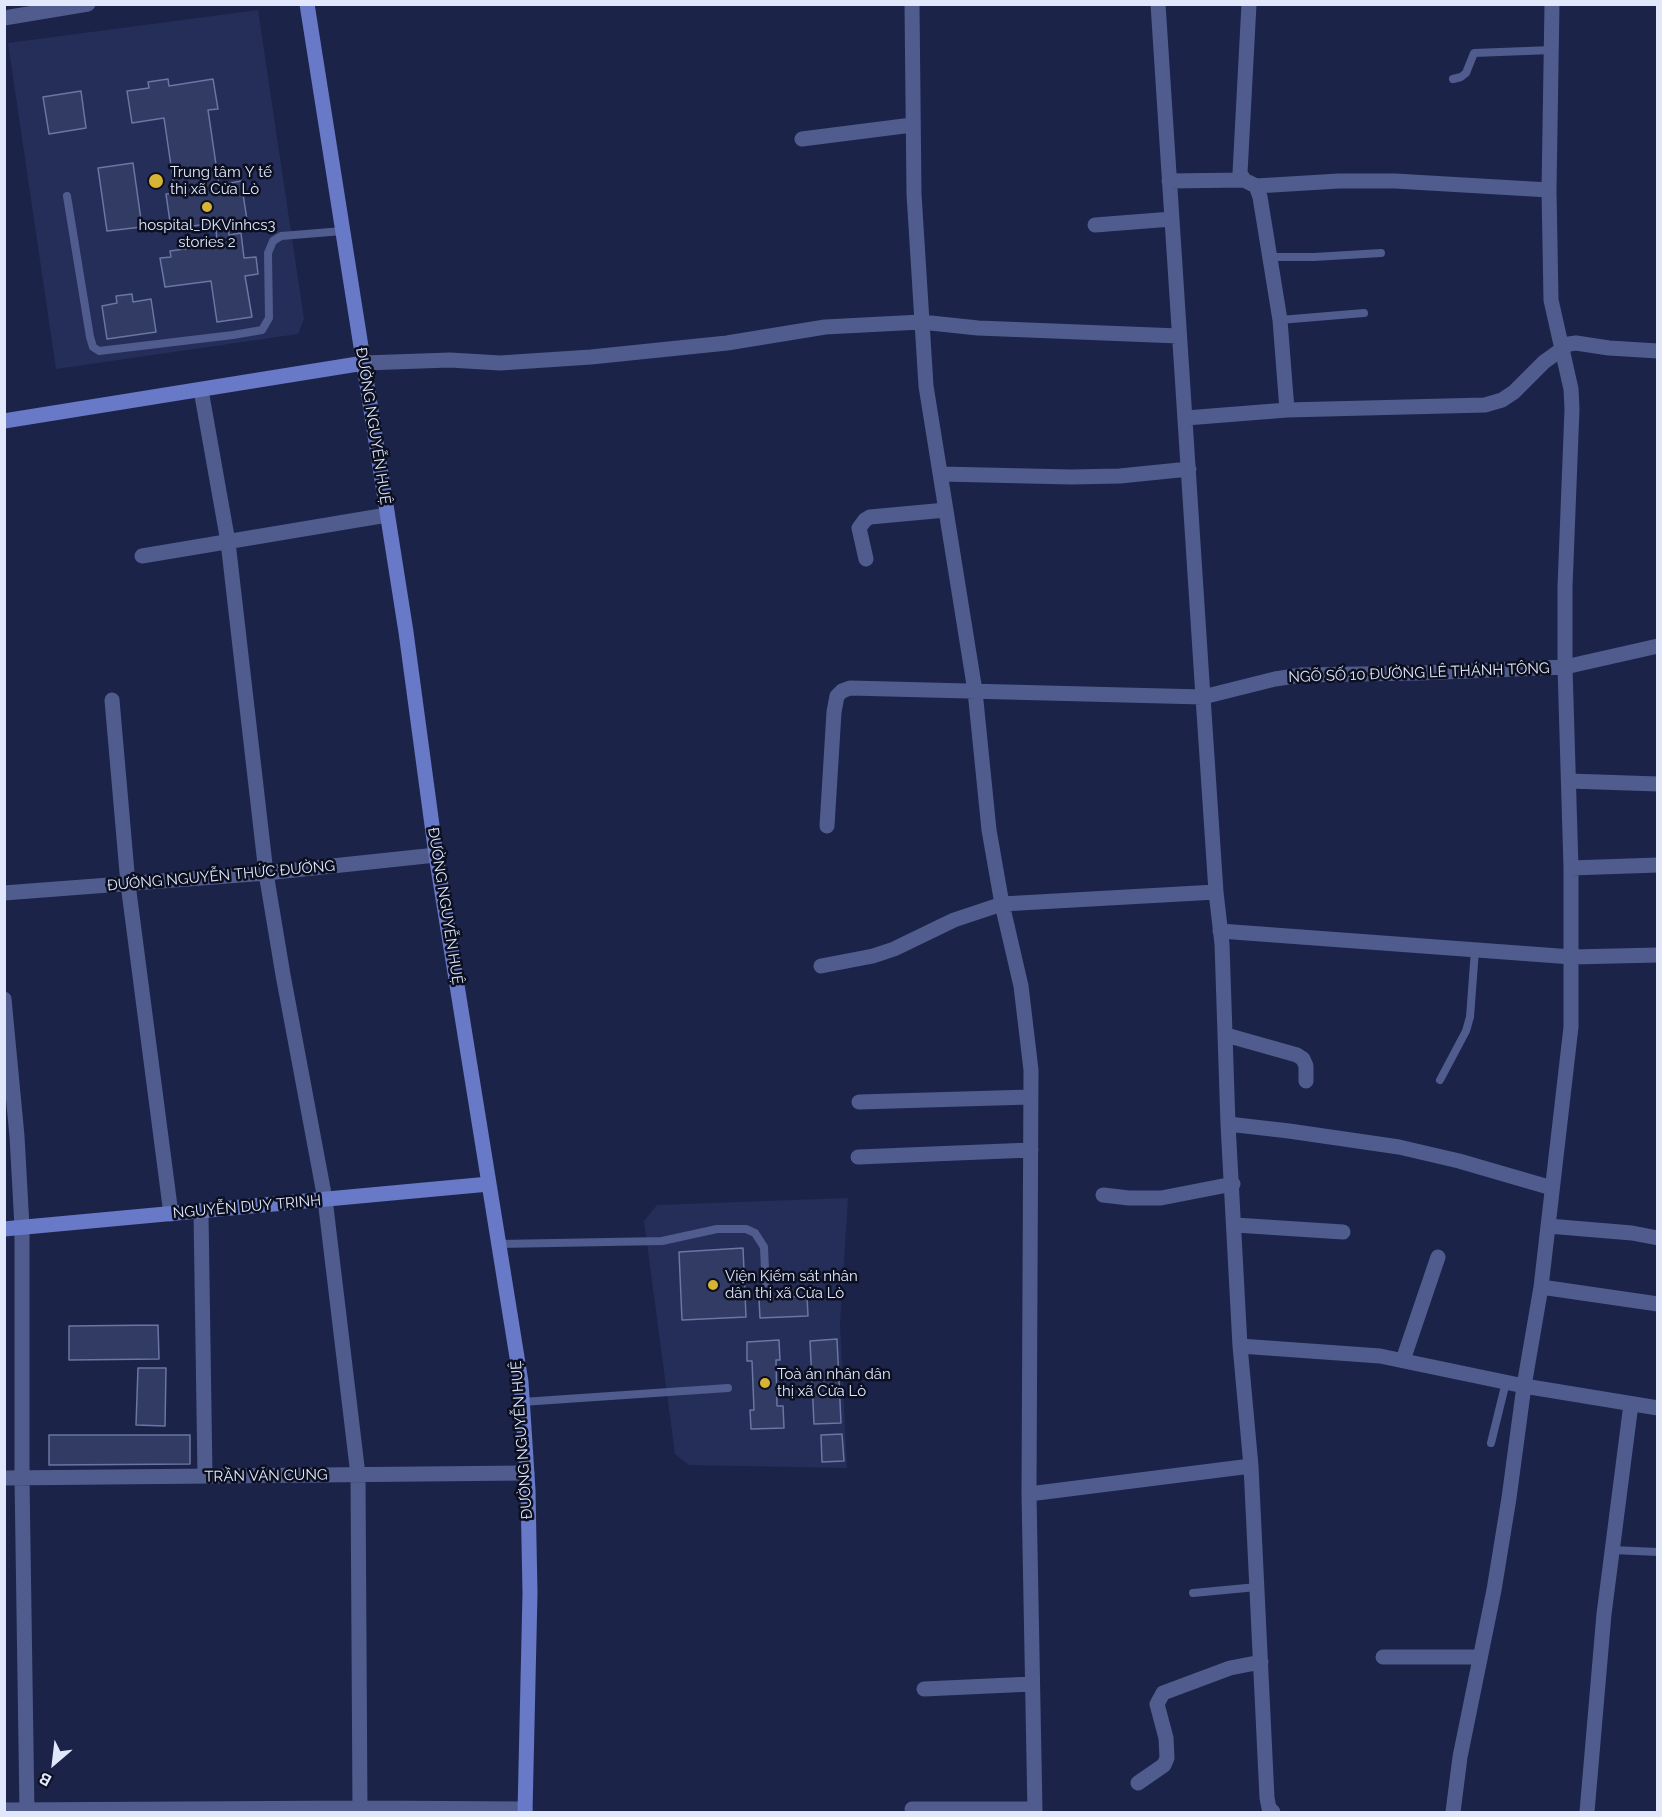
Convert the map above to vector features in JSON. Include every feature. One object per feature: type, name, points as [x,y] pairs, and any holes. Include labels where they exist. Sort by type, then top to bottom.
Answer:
[{"type":"street","points":[[4,18],[88,4]]},
{"type":"street","name":"ĐƯỜNG NGUYỄN HUỆ","points":[[307,4],[406,632],[436,855],[499,1244],[522,1402],[527,1473],[530,1669],[525,1811]]},
{"type":"street","points":[[912,4],[912,125],[921,322],[927,396],[975,691],[989,830],[1002,904],[1021,986],[1030,1061],[1029,1494],[1035,1811],[912,1809]]},
{"type":"street","points":[[1158,4],[1220,931],[1240,1346],[1251,1466],[1267,1798],[1269,1808],[1273,1812]]},
{"type":"street","points":[[1249,4],[1240,173],[1260,197],[1280,320],[1287,410]]},
{"type":"street","points":[[1453,1812],[1460,1757],[1509,1498],[1524,1386],[1541,1287],[1570,1027],[1571,868],[1565,587],[1572,409],[1571,389],[1563,347],[1551,300],[1552,4]]},
{"type":"street","points":[[802,139],[912,125]]},
{"type":"street","points":[[1169,181],[1250,183],[1395,181],[1550,190]]},
{"type":"street","points":[[1095,225],[1172,219]]},
{"type":"street","points":[[4,421],[364,363],[450,360],[500,363],[591,357],[727,343],[825,327],[921,322],[978,328],[1179,336]]},
{"type":"street","points":[[1186,418],[1287,410],[1485,405],[1502,400],[1514,392],[1563,347],[1576,343],[1658,351]]},
{"type":"street","points":[[201,390],[228,542],[266,873],[324,1199],[358,1475],[361,1810]]},
{"type":"street","points":[[941,474],[1071,477],[1120,476],[1189,469]]},
{"type":"street","points":[[867,559],[859,528],[865,520],[870,517],[946,510]]},
{"type":"street","points":[[142,556],[387,515]]},
{"type":"street","name":"NGÕ SỐ 10 ĐƯỜNG LÊ THÁNH TÔNG","points":[[827,826],[834,712],[837,696],[850,688],[1203,697],[1275,679],[1302,675],[1419,674],[1565,667],[1658,646]]},
{"type":"street","points":[[112,700],[128,884],[171,1214]]},
{"type":"street","points":[[1569,781],[1658,784]]},
{"type":"street","name":"ĐƯỜNG NGUYỄN THỨC ĐƯỜNG","points":[[4,893],[266,873],[436,855]]},
{"type":"street","points":[[1571,868],[1658,865]]},
{"type":"street","points":[[821,966],[873,956],[894,949],[954,920],[1002,904],[1216,892]]},
{"type":"street","points":[[1220,931],[1572,957],[1658,955]]},
{"type":"street","points":[[4,999],[17,1136],[22,1227],[22,1478],[27,1811]]},
{"type":"street","points":[[1226,1035],[1297,1055],[1303,1059],[1306,1066],[1306,1081]]},
{"type":"street","points":[[859,1102],[1031,1097]]},
{"type":"street","points":[[1228,1124],[1399,1147],[1459,1161],[1552,1188]]},
{"type":"street","points":[[858,1157],[1031,1150]]},
{"type":"street","name":"NGUYỄN DUY TRINH","points":[[4,1229],[489,1184]]},
{"type":"street","points":[[1103,1195],[1161,1198],[1233,1184]]},
{"type":"street","points":[[201,1212],[205,1476]]},
{"type":"street","points":[[1235,1226],[1343,1232]]},
{"type":"street","points":[[1548,1226],[1632,1233],[1658,1238]]},
{"type":"street","points":[[1403,1360],[1438,1257]]},
{"type":"street","points":[[1541,1287],[1658,1304]]},
{"type":"street","points":[[1240,1346],[1344,1352],[1403,1360],[1524,1386],[1658,1408]]},
{"type":"street","points":[[1587,1812],[1604,1614],[1631,1404]]},
{"type":"street","points":[[1029,1494],[1251,1466]]},
{"type":"street","name":"TRẦN VĂN CUNG","points":[[4,1479],[527,1473]]},
{"type":"street","points":[[1383,1657],[1480,1657]]},
{"type":"street","points":[[1138,1783],[1164,1765],[1167,1758],[1166,1738],[1157,1704],[1163,1694],[1230,1668],[1261,1662]]},
{"type":"street","points":[[924,1689],[1032,1684]]},
{"type":"street","points":[[4,1810],[525,1811]]},
{"type":"lane","points":[[1453,79],[1466,73],[1474,52],[1553,50]]},
{"type":"lane","points":[[67,196],[90,337],[93,347],[99,351],[233,336],[262,330],[269,318],[268,253],[273,241],[281,236],[343,231]]},
{"type":"lane","points":[[1270,257],[1381,253]]},
{"type":"lane","points":[[1280,320],[1364,314]]},
{"type":"lane","points":[[1440,1080],[1466,1031],[1470,1017],[1475,950]]},
{"type":"lane","points":[[499,1244],[662,1241],[717,1229],[746,1229],[755,1233],[764,1247],[766,1293]]},
{"type":"lane","points":[[1491,1443],[1506,1382]]},
{"type":"lane","points":[[522,1402],[728,1388]]},
{"type":"lane","points":[[1612,1550],[1658,1552]]},
{"type":"lane","points":[[1193,1593],[1257,1587]]},
{"type":"shaded area","name":"Trung tâm Y tế thị xã Cửa Lò","points":[[258,10],[304,319],[298,334],[56,369],[8,43]]},
{"type":"shaded area","points":[[848,1198],[840,1324],[847,1468],[689,1465],[675,1454],[644,1221],[657,1205]]},
{"type":"building","name":"hospital_DKVinhcs3 stories 2","points":[[168,79],[169,86],[213,79],[218,109],[208,110],[219,185],[241,181],[247,220],[228,223],[229,235],[241,233],[244,258],[256,257],[258,274],[245,276],[252,317],[217,322],[211,281],[165,287],[160,258],[171,257],[170,251],[206,246],[205,240],[217,239],[215,223],[171,229],[166,194],[175,193],[164,118],[132,123],[127,91],[149,88],[148,82]]},
{"type":"building","points":[[81,91],[86,128],[49,134],[43,97]]},
{"type":"building","points":[[133,163],[142,227],[107,231],[98,168]]},
{"type":"building","points":[[132,294],[133,302],[151,299],[156,332],[107,339],[102,306],[117,303],[116,296]]},
{"type":"building","name":"Viện Kiểm sát nhân dân thị xã Cửa Lò","points":[[743,1248],[746,1317],[682,1320],[679,1252]]},
{"type":"building","points":[[807,1296],[808,1316],[760,1318],[759,1299]]},
{"type":"building","points":[[158,1325],[159,1359],[69,1360],[69,1326]]},
{"type":"building","points":[[837,1339],[841,1423],[814,1424],[810,1341]]},
{"type":"building","name":"Toà án nhân dân thị xã Cửa Lò","points":[[779,1340],[780,1360],[776,1360],[777,1406],[783,1406],[784,1428],[751,1429],[750,1410],[754,1410],[752,1361],[747,1361],[747,1342]]},
{"type":"building","points":[[138,1368],[166,1368],[165,1426],[136,1425]]},
{"type":"building","points":[[842,1434],[844,1461],[822,1462],[821,1435]]},
{"type":"building","points":[[49,1435],[190,1435],[190,1464],[49,1465]]},
{"type":"place","name":"Trung tâm Y tế thị xã Cửa Lò","points":[[156,181]]},
{"type":"place","name":"hospital_DKVinhcs3 stories 2","points":[[207,207]]},
{"type":"place","name":"Viện Kiểm sát nhân dân thị xã Cửa Lò","points":[[713,1285]]},
{"type":"place","name":"Toà án nhân dân thị xã Cửa Lò","points":[[765,1383]]}]
